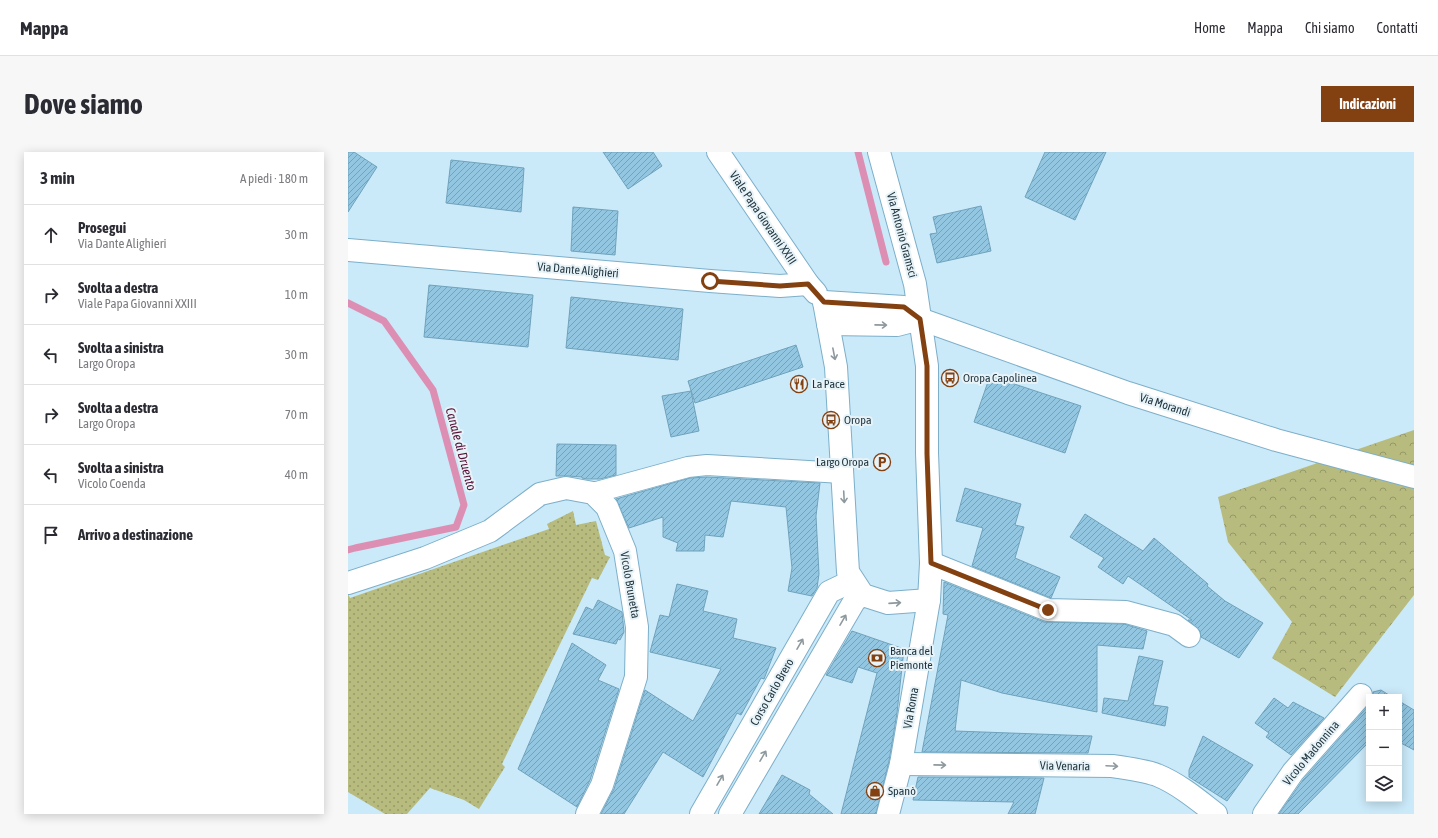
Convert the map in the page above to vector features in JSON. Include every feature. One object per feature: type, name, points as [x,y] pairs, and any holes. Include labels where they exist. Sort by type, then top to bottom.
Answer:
[{"type":"street","name":"Viale Papa Giovanni XXIII","points":[[718,152],[808,284],[824,302]]},
{"type":"street","name":"Via Antonio Gramsci","points":[[879,152],[915,284],[920,319]]},
{"type":"street","name":"Via Dante Alighieri","points":[[348,250],[710,281],[780,286],[808,284]]},
{"type":"street","points":[[824,302],[904,307],[920,319],[927,366],[927,454],[931,563],[929,600],[888,603],[857,588],[848,572],[836,367],[824,302]]},
{"type":"street","points":[[828,324],[897,325],[920,319]]},
{"type":"street","name":"Via Morandi","points":[[920,319],[1135,395],[1276,440],[1414,477]]},
{"type":"street","points":[[348,583],[425,558],[490,531],[540,494],[566,488],[593,493],[688,467],[707,465],[842,473]]},
{"type":"street","name":"Vicolo Brunetta","points":[[587,814],[602,785],[636,677],[637,626],[625,551],[606,507],[593,493]]},
{"type":"street","points":[[931,563],[1048,610],[1126,612],[1174,625],[1189,636]]},
{"type":"street","name":"Corso Carlo Brero","points":[[701,814],[830,592],[857,588],[855,600],[730,814]]},
{"type":"street","name":"Via Roma","points":[[888,814],[901,764],[929,600]]},
{"type":"street","name":"Vicolo Madonnina","points":[[1264,814],[1293,772],[1361,695]]},
{"type":"street","name":"Via Venaria","points":[[901,764],[1112,766],[1133,768],[1157,776],[1192,795],[1216,814]]},
{"type":"green space","points":[[1414,430],[1414,595],[1335,697],[1272,658],[1292,622],[1228,542],[1218,497]]},
{"type":"green space","points":[[573,511],[576,525],[596,521],[605,555],[610,557],[598,580],[592,578],[502,764],[505,767],[479,809],[464,800],[430,788],[407,814],[385,814],[348,792],[348,594],[350,598],[549,529],[547,524]]},
{"type":"building","points":[[348,152],[354,152],[377,167],[348,212]]},
{"type":"building","points":[[603,152],[653,152],[662,166],[628,189]]},
{"type":"building","points":[[1045,152],[1106,152],[1075,220],[1025,197]]},
{"type":"building","points":[[451,160],[524,168],[521,212],[446,203]]},
{"type":"building","points":[[981,206],[991,251],[937,263],[930,234],[937,233],[933,217]]},
{"type":"building","points":[[573,207],[618,211],[615,255],[571,251]]},
{"type":"building","points":[[429,285],[533,295],[528,347],[424,337]]},
{"type":"building","points":[[571,297],[683,309],[678,360],[566,348]]},
{"type":"building","points":[[796,345],[803,367],[695,403],[688,381]]},
{"type":"building","points":[[990,376],[1081,406],[1065,453],[974,422]]},
{"type":"building","points":[[691,391],[699,431],[671,437],[662,396]]},
{"type":"building","points":[[557,444],[616,445],[616,475],[600,479],[556,476]]},
{"type":"building","points":[[707,477],[820,483],[816,516],[819,574],[817,588],[812,596],[788,591],[792,568],[786,507],[731,501],[723,537],[705,535],[704,551],[676,551],[678,543],[663,537],[663,517],[629,528],[616,499],[690,478]]},
{"type":"building","points":[[965,488],[1021,504],[1015,525],[1024,527],[1015,558],[1060,577],[1051,598],[972,566],[983,528],[956,521]]},
{"type":"building","points":[[1085,514],[1143,551],[1154,538],[1208,584],[1207,586],[1225,601],[1263,623],[1239,658],[1201,637],[1200,631],[1188,620],[1192,620],[1128,576],[1123,584],[1098,567],[1104,558],[1070,537]]},
{"type":"building","points":[[944,582],[1044,622],[1124,624],[1147,631],[1143,649],[1097,645],[1097,712],[1002,693],[961,680],[955,731],[1092,736],[1088,753],[922,752],[948,615],[943,614]]},
{"type":"building","points":[[677,584],[708,591],[703,611],[737,619],[733,638],[776,648],[764,679],[761,678],[741,715],[737,713],[703,777],[663,752],[624,814],[601,814],[614,789],[645,690],[693,721],[721,669],[650,652],[660,615],[669,617]]},
{"type":"building","points":[[598,600],[622,612],[624,632],[616,644],[573,634],[586,607],[593,610]]},
{"type":"building","points":[[852,631],[904,649],[897,713],[889,761],[876,814],[841,814],[877,673],[858,667],[852,683],[826,675]]},
{"type":"building","points":[[572,643],[606,665],[598,680],[619,689],[590,780],[577,807],[518,769]]},
{"type":"building","points":[[1139,656],[1163,661],[1153,705],[1168,707],[1165,726],[1102,713],[1104,698],[1128,701]]},
{"type":"building","points":[[1381,690],[1387,694],[1373,694],[1373,692]]},
{"type":"building","points":[[1274,698],[1288,708],[1293,702],[1324,718],[1291,755],[1266,737],[1269,733],[1255,723]]},
{"type":"building","points":[[1402,703],[1414,710],[1414,750],[1402,744]]},
{"type":"building","points":[[1366,708],[1366,745],[1298,814],[1279,814],[1303,780]]},
{"type":"building","points":[[1203,736],[1253,765],[1227,801],[1189,777],[1189,770]]},
{"type":"building","points":[[782,775],[810,790],[809,794],[833,814],[759,814]]},
{"type":"building","points":[[918,777],[1044,778],[1035,814],[1008,814],[1014,802],[913,800]]},
{"type":"waterway","points":[[858,152],[886,262]]},
{"type":"waterway","name":"Canale di Druento","points":[[348,303],[384,321],[433,390],[464,505],[456,527],[348,550]]},
{"type":"place","name":"Oropa Capolinea","points":[[950,378]]},
{"type":"place","name":"La Pace","points":[[799,384]]},
{"type":"place","name":"Oropa","points":[[831,420]]},
{"type":"place","name":"Largo Oropa","points":[[882,462]]},
{"type":"place","name":"Banca del Piemonte","points":[[877,658]]},
{"type":"place","name":"Spanò","points":[[875,791]]},
{"type":"route","points":[[710,281],[780,286],[808,284],[824,302],[904,307],[920,319],[927,366],[928,512],[931,563],[1048,610]]}]
